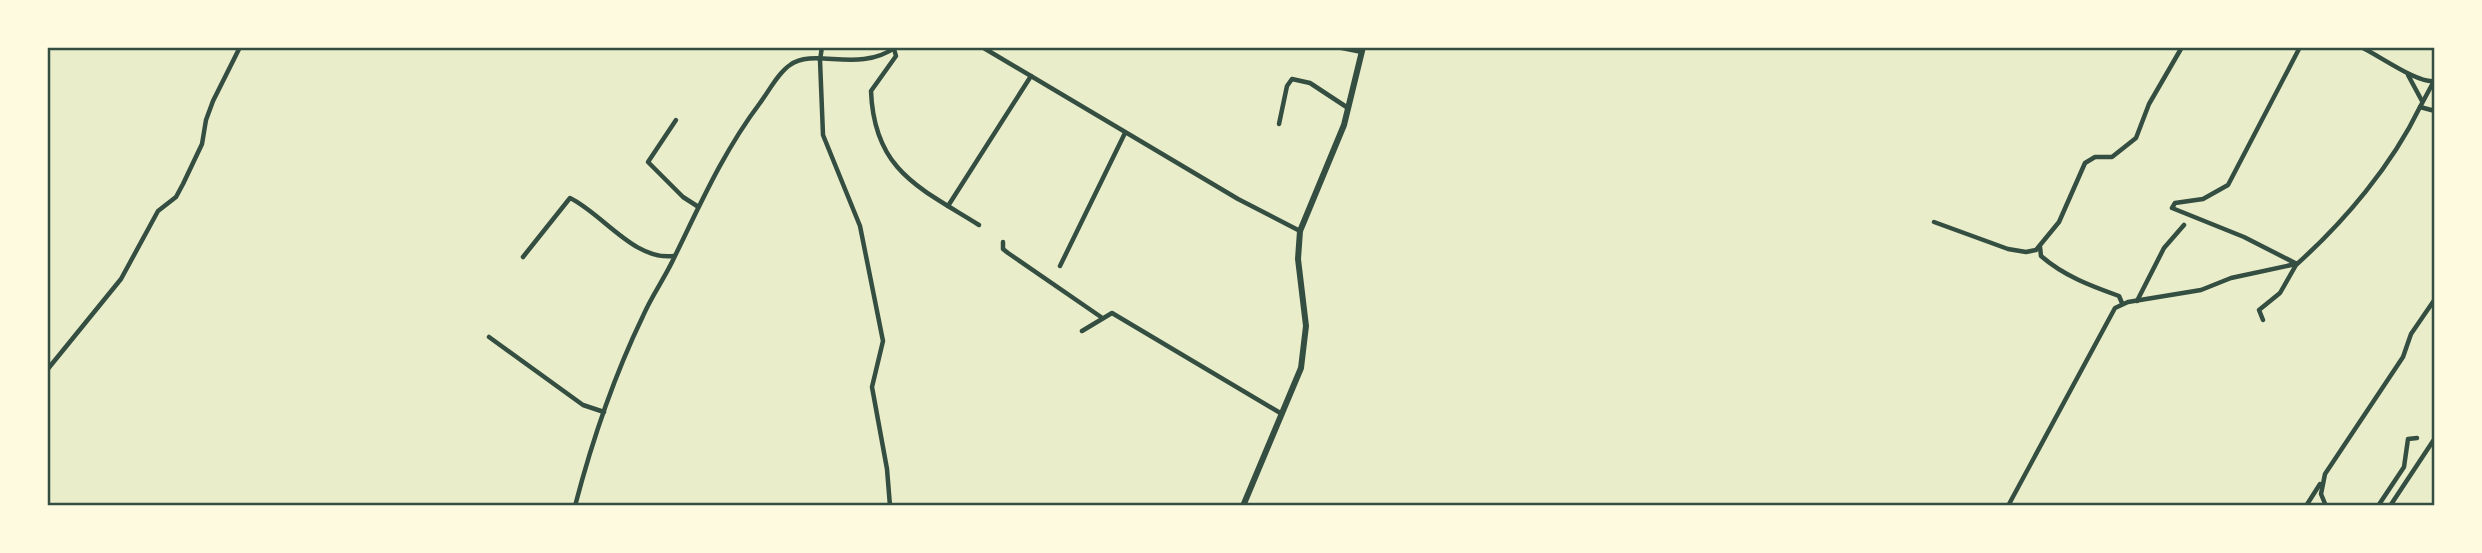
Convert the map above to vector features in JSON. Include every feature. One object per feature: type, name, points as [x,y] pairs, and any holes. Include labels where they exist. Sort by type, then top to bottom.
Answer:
[{"type":"street","points":[[47,370],[121,279],[158,211],[176,197],[202,144],[213,101],[240,47]]},
{"type":"street","points":[[822,47],[820,60],[823,135],[860,226],[883,341],[872,387],[887,468],[890,506]]},
{"type":"street","points":[[982,47],[1125,133],[1300,231]]},
{"type":"street","points":[[1243,506],[1283,415],[1304,356],[1306,326],[1298,259],[1300,231],[1337,145],[1363,50],[1337,47]]},
{"type":"street","points":[[1934,222],[2008,249],[2025,252],[2040,247],[2059,222],[2085,163],[2095,157],[2112,157],[2136,138],[2149,104],[2182,47]]},
{"type":"street","points":[[2297,264],[2244,237],[2172,208],[2175,203],[2203,199],[2228,185],[2300,47]]},
{"type":"street","points":[[2361,47],[2381,55],[2407,73],[2428,83],[2434,81]]},
{"type":"street","points":[[575,506],[604,412],[644,313],[675,256],[697,206],[726,153],[785,69],[795,62],[866,62],[895,48],[896,56],[871,91],[879,141],[909,182],[979,225]]},
{"type":"street","points":[[2407,73],[2421,104],[2435,111]]},
{"type":"street","points":[[948,206],[1031,76]]},
{"type":"street","points":[[1279,124],[1287,86],[1292,79],[1310,83],[1348,108]]},
{"type":"street","points":[[2263,320],[2259,310],[2280,293],[2297,264],[2376,178],[2402,142],[2434,81]]},
{"type":"street","points":[[676,120],[648,162],[683,197],[697,206]]},
{"type":"street","points":[[1060,267],[1125,133]]},
{"type":"street","points":[[523,257],[570,198],[636,245],[658,257],[675,256]]},
{"type":"street","points":[[2137,301],[2164,248],[2184,225]]},
{"type":"street","points":[[1003,242],[1003,249],[1008,253],[1101,317]]},
{"type":"street","points":[[2040,247],[2041,256],[2076,281],[2119,296],[2122,303]]},
{"type":"street","points":[[2007,506],[2115,308],[2122,303],[2201,290],[2231,278],[2297,264]]},
{"type":"street","points":[[2306,506],[2368,405],[2403,357],[2411,334],[2435,299]]},
{"type":"street","points":[[1082,331],[1101,317],[1112,313],[1120,316],[1283,415]]},
{"type":"street","points":[[489,337],[583,405],[604,412]]},
{"type":"street","points":[[2378,506],[2404,467],[2408,439],[2417,438]]},
{"type":"street","points":[[2390,506],[2435,438]]},
{"type":"street","points":[[2323,481],[2320,494],[2326,506]]}]
